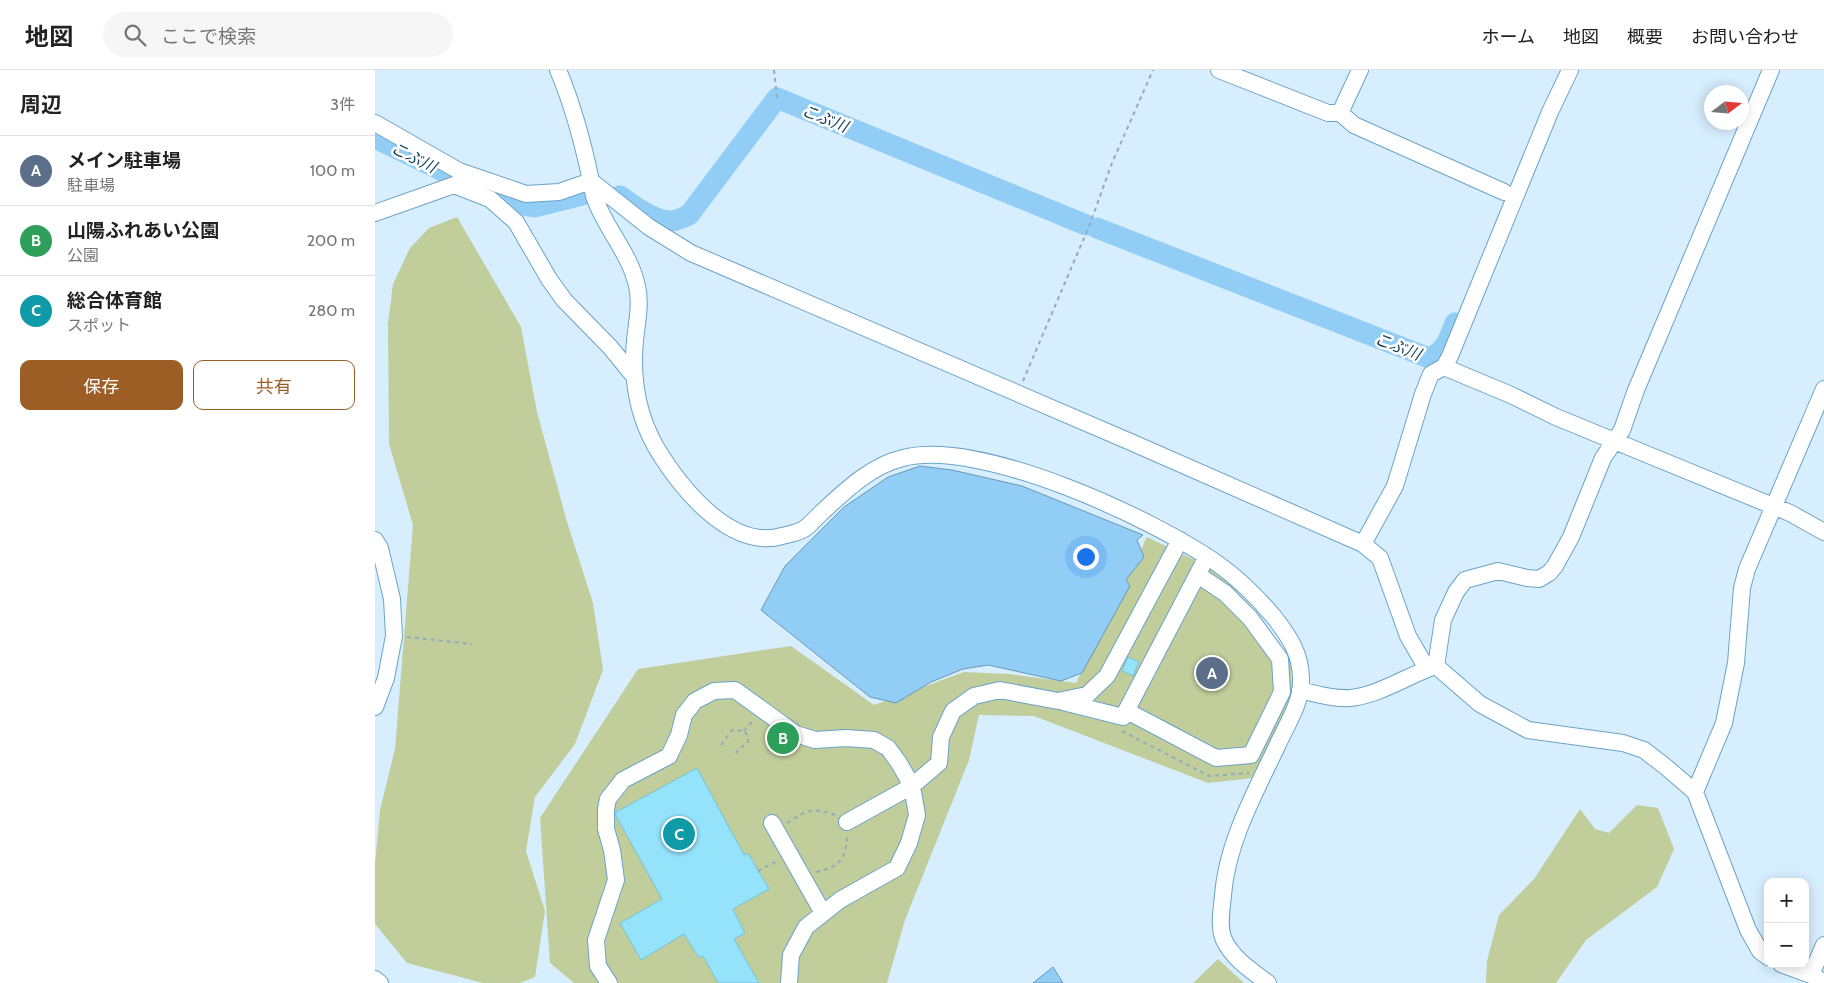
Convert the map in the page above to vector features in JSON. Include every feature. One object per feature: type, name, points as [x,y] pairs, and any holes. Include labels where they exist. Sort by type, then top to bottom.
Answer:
[{"type":"street","points":[[558,70],[565,86],[595,198],[630,267],[637,287],[639,308],[633,375],[642,417],[659,453],[682,486],[708,512],[729,527],[752,537],[770,540],[803,530],[849,488],[875,469],[901,458],[925,454],[953,456],[1005,466],[1076,490],[1180,540],[1221,566],[1248,589],[1273,616],[1294,644],[1301,667],[1302,684],[1296,704],[1232,850],[1224,882],[1221,916],[1223,938],[1236,958],[1268,983]]},
{"type":"street","points":[[1219,70],[1329,113],[1340,113],[1354,125],[1504,192]]},
{"type":"street","points":[[1340,113],[1360,70]]},
{"type":"street","points":[[1363,544],[1395,486],[1431,374],[1444,367],[1450,356],[1570,70]]},
{"type":"street","points":[[1432,668],[1443,620],[1456,592],[1465,580],[1499,571],[1539,579],[1549,573],[1555,566],[1571,537],[1603,458],[1622,430],[1636,390],[1771,70]]},
{"type":"street","points":[[375,123],[489,199],[516,222],[563,300],[610,347],[633,375]]},
{"type":"street","points":[[375,213],[457,178],[526,194],[559,192],[591,181]]},
{"type":"street","points":[[591,181],[649,227],[691,253],[1363,544],[1380,558],[1408,636],[1432,668],[1480,704],[1528,730],[1623,743],[1643,750],[1695,792],[1748,930],[1760,951],[1764,954]]},
{"type":"street","points":[[1444,367],[1613,441],[1790,513],[1824,532]]},
{"type":"street","points":[[1695,792],[1724,723],[1736,663],[1742,588],[1747,568],[1775,507],[1824,389]]},
{"type":"street","points":[[375,540],[393,598],[394,636],[386,678],[375,707]]},
{"type":"street","points":[[1059,701],[1087,695],[1107,676],[1180,540]]},
{"type":"street","points":[[847,822],[912,786],[939,763],[941,737],[953,712],[974,696],[1000,690],[1059,701],[1123,717],[1207,557]]},
{"type":"street","points":[[1198,574],[1225,593],[1250,618],[1280,659],[1282,692],[1251,755]]},
{"type":"street","points":[[1300,690],[1326,696],[1348,698],[1362,696],[1432,668]]},
{"type":"street","points":[[609,983],[598,966],[596,940],[617,880],[606,829],[608,799],[623,780],[669,756],[679,734],[684,715],[695,701],[714,691],[735,690],[796,734],[815,740],[846,738],[874,740],[888,748],[912,786],[917,815],[909,843],[897,868],[840,900],[806,927],[791,955],[789,983]]},
{"type":"street","points":[[1127,711],[1216,758],[1251,755],[1266,769]]},
{"type":"street","points":[[774,826],[823,913]]},
{"type":"street","points":[[1791,968],[1817,979],[1824,945]]},
{"type":"street","points":[[375,979],[380,983]]},
{"type":"path","points":[[774,70],[777,98]]},
{"type":"path","points":[[1017,393],[1090,224],[1112,163],[1153,70]]},
{"type":"path","points":[[394,636],[472,644]]},
{"type":"path","points":[[744,731],[754,718]]},
{"type":"path","points":[[721,745],[733,730],[744,731],[748,736],[748,742],[737,750],[735,755]]},
{"type":"path","points":[[1121,731],[1209,776],[1255,773],[1266,769]]},
{"type":"path","points":[[774,826],[818,809],[839,816],[847,822],[848,835],[844,857],[831,868],[803,878]]},
{"type":"path","points":[[758,871],[790,853]]},
{"type":"green space","points":[[457,217],[521,327],[537,412],[567,522],[593,603],[603,670],[575,744],[535,797],[526,851],[545,911],[535,977],[520,983],[483,983],[407,963],[375,924],[375,864],[380,810],[395,749],[413,525],[389,444],[388,324],[393,284],[410,248],[429,228]]},
{"type":"green space","points":[[1147,537],[1201,563],[1225,579],[1259,614],[1291,663],[1292,698],[1253,778],[1208,783],[1034,716],[979,715],[969,760],[905,920],[887,983],[574,983],[550,963],[540,818],[638,669],[791,646],[874,705],[964,672],[1009,674],[1076,683]]},
{"type":"green space","points":[[1637,805],[1658,808],[1674,849],[1657,887],[1586,940],[1556,983],[1486,983],[1487,961],[1499,915],[1534,879],[1580,809],[1595,829],[1609,833]]},
{"type":"green space","points":[[1218,959],[1244,983],[1193,983]]},
{"type":"water","points":[[920,466],[952,470],[1022,486],[1143,535],[1137,540],[1144,557],[1126,580],[1130,586],[1082,673],[1061,681],[988,665],[963,669],[931,682],[896,703],[870,697],[761,610],[785,566],[844,507],[888,477]]},
{"type":"water","points":[[1053,967],[1063,983],[1033,983]]},
{"type":"building","points":[[1128,657],[1139,662],[1133,676],[1122,671]]},
{"type":"building","points":[[697,768],[744,855],[748,853],[769,889],[733,909],[745,933],[734,939],[759,983],[718,983],[703,956],[699,958],[684,934],[641,960],[620,923],[662,899],[616,816],[616,812]]},
{"type":"waterway","name":"こぶ川","points":[[620,196],[643,212],[664,220],[670,221],[689,215],[777,98],[1086,225]]},
{"type":"waterway","name":"こぶ川","points":[[375,138],[453,176]]},
{"type":"waterway","name":"こぶ川","points":[[472,184],[517,204],[534,207],[586,194]]},
{"type":"waterway","name":"こぶ川","points":[[1097,228],[1429,358],[1443,348],[1449,339],[1455,323]]},
{"type":"place","name":"メイン駐車場","points":[[1212,673]]},
{"type":"place","name":"山陽ふれあい公園","points":[[783,738]]},
{"type":"place","name":"総合体育館","points":[[679,834]]}]
